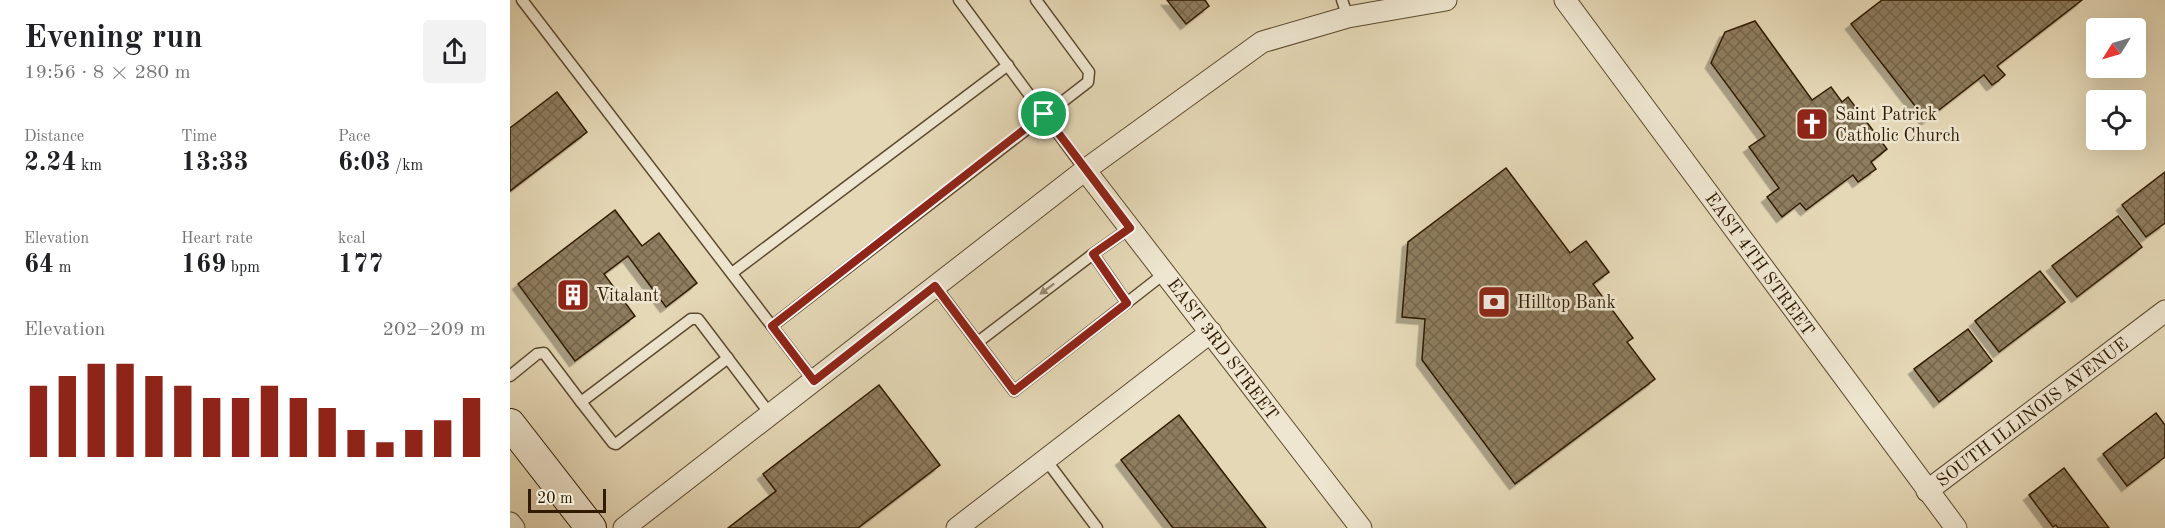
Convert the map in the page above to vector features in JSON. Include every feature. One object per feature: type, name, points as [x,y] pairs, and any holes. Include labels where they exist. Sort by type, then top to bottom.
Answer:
[{"type":"main road","points":[[510,424],[591,528]]},
{"type":"street","points":[[624,528],[1085,170],[1262,42],[1345,9],[1446,0]]},
{"type":"street","name":"EAST 4TH STREET","points":[[1565,0],[1956,528]]},
{"type":"street","name":"EAST 3RD STREET","points":[[1085,170],[1361,528]]},
{"type":"street","name":"SOUTH ILLINOIS AVENUE","points":[[1927,491],[2165,311]]},
{"type":"street","points":[[957,528],[1211,332]]},
{"type":"street","points":[[510,523],[514,528]]},
{"type":"lane","points":[[522,0],[814,381]]},
{"type":"lane","points":[[959,0],[1085,170]]},
{"type":"lane","points":[[772,326],[1088,82],[1089,72],[1036,0]]},
{"type":"lane","points":[[732,273],[1008,65]]},
{"type":"lane","points":[[978,342],[1130,228]]},
{"type":"lane","points":[[1093,254],[1127,303]]},
{"type":"lane","points":[[935,286],[1014,391],[1165,273]]},
{"type":"lane","points":[[581,402],[691,318],[698,319],[770,414]]},
{"type":"lane","points":[[510,376],[537,354],[544,353],[616,444],[728,358]]},
{"type":"lane","points":[[1046,460],[1097,528]]},
{"type":"building","points":[[1167,0],[1205,0],[1209,6],[1186,24]]},
{"type":"building","points":[[1882,0],[2082,0],[1997,66],[2005,75],[1998,81],[1992,85],[1984,75],[1926,120],[1851,24]]},
{"type":"building","name":"Saint Patrick Catholic Church","points":[[1755,21],[1812,100],[1831,87],[1842,102],[1848,97],[1887,149],[1871,162],[1876,169],[1858,182],[1853,175],[1806,210],[1800,203],[1782,217],[1767,197],[1779,188],[1749,147],[1765,136],[1711,63],[1725,32]]},
{"type":"building","points":[[557,92],[587,132],[510,191],[510,128]]},
{"type":"building","points":[[1506,168],[1570,253],[1586,241],[1609,272],[1593,284],[1633,338],[1627,342],[1655,379],[1515,484],[1422,360],[1425,319],[1402,317],[1408,242]]},
{"type":"building","points":[[2165,172],[2165,223],[2146,237],[2122,205]]},
{"type":"building","name":"Vitalant","points":[[615,210],[642,246],[659,233],[697,283],[666,307],[628,256],[604,274],[635,316],[575,361],[518,284]]},
{"type":"building","points":[[2118,216],[2142,247],[2077,297],[2052,266]]},
{"type":"building","points":[[2040,271],[2065,302],[1999,352],[1975,321]]},
{"type":"building","points":[[1968,329],[1992,361],[1939,402],[1914,369]]},
{"type":"building","points":[[879,385],[940,465],[858,528],[728,528],[776,491],[763,474]]},
{"type":"building","points":[[2156,413],[2165,425],[2165,457],[2127,486],[2103,454]]},
{"type":"building","points":[[1179,415],[1266,528],[1173,528],[1121,460]]},
{"type":"building","points":[[2064,468],[2109,528],[2058,528],[2056,525],[2053,527],[2029,495]]},
{"type":"place","name":"Saint Patrick Catholic Church","points":[[1812,124]]},
{"type":"place","name":"Vitalant","points":[[573,295]]},
{"type":"place","name":"Hilltop Bank","points":[[1494,302]]},
{"type":"route","points":[[1044,114],[1130,228],[1093,254],[1127,303],[1014,391],[935,286],[814,381],[772,326],[1044,114]]}]
